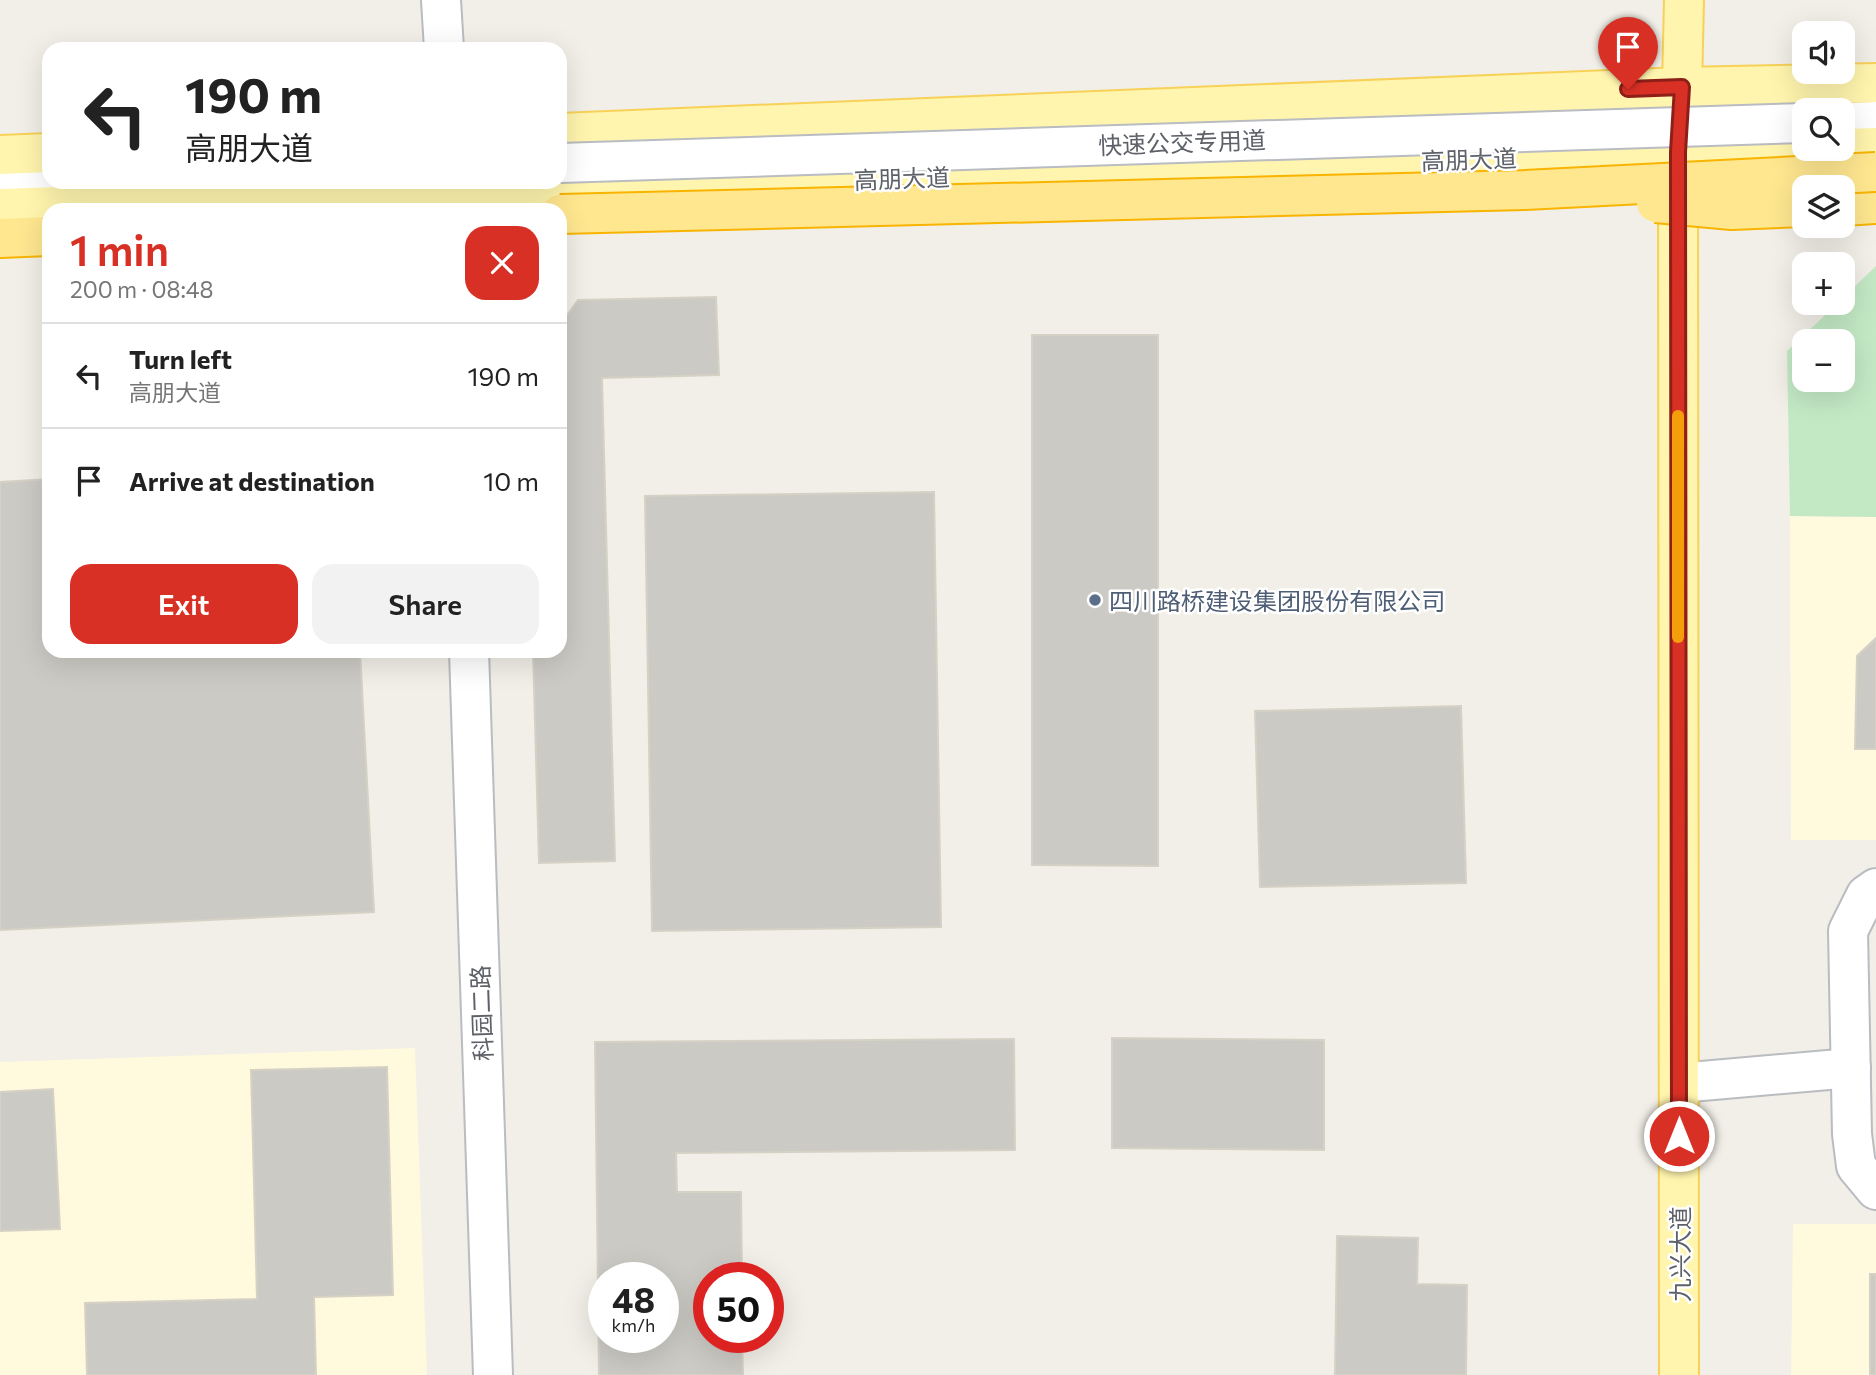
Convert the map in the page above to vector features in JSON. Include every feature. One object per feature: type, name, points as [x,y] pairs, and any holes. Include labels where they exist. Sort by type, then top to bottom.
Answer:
[{"type":"highway","points":[[567,214],[1525,190],[1876,172]]},
{"type":"highway","points":[[1525,190],[1732,210],[1792,208]]},
{"type":"highway","points":[[1855,205],[1876,204]]},
{"type":"highway","points":[[0,238],[42,236]]},
{"type":"main road","name":"九兴大道","points":[[1679,1375],[1678,152],[1684,0]]},
{"type":"main road","points":[[567,134],[1682,87],[1876,83]]},
{"type":"main road","points":[[1855,148],[1876,147]]},
{"type":"main road","name":"高朋大道","points":[[174,203],[1792,149]]},
{"type":"main road","points":[[0,155],[42,153]]},
{"type":"main road","name":"高朋大道","points":[[0,208],[42,207]]},
{"type":"street","points":[[441,0],[444,42]]},
{"type":"street","points":[[1855,122],[1876,121]]},
{"type":"street","name":"快速公交专用道","points":[[567,163],[1792,123]]},
{"type":"street","points":[[0,182],[42,181]]},
{"type":"street","name":"科园二路","points":[[469,658],[494,1375]]},
{"type":"street","points":[[1876,888],[1866,894],[1848,931],[1852,1134],[1856,1166],[1876,1190]]},
{"type":"street","points":[[1679,1083],[1851,1068]]},
{"type":"shaded area","points":[[1790,516],[1876,517],[1876,840],[1791,840]]},
{"type":"shaded area","points":[[415,1048],[427,1375],[0,1375],[0,1062]]},
{"type":"shaded area","points":[[1793,1224],[1876,1224],[1876,1375],[1791,1375]]},
{"type":"green space","points":[[1876,266],[1876,517],[1790,516],[1787,351],[1792,346],[1792,392],[1855,392],[1855,329],[1810,329],[1825,315],[1855,315],[1855,286]]},
{"type":"building","points":[[716,297],[719,375],[602,378],[615,861],[539,863],[533,658],[567,658],[567,315],[578,300]]},
{"type":"building","name":"四川路桥建设集团股份有限公司","points":[[1032,335],[1158,335],[1158,866],[1032,865]]},
{"type":"building","points":[[42,479],[42,658],[360,658],[374,912],[0,930],[0,482]]},
{"type":"building","points":[[934,492],[941,927],[652,931],[645,496]]},
{"type":"building","points":[[1876,638],[1876,749],[1855,749],[1857,656]]},
{"type":"building","points":[[1461,706],[1466,883],[1260,887],[1255,711]]},
{"type":"building","points":[[1112,1038],[1324,1040],[1324,1150],[1112,1148]]},
{"type":"building","points":[[1014,1039],[1015,1150],[676,1153],[677,1192],[741,1192],[742,1262],[693,1262],[693,1353],[742,1353],[743,1375],[599,1375],[599,1353],[679,1353],[679,1262],[598,1262],[595,1042]]},
{"type":"building","points":[[387,1067],[393,1295],[314,1297],[316,1375],[87,1375],[85,1303],[257,1299],[251,1070]]},
{"type":"building","points":[[53,1089],[60,1229],[0,1231],[0,1092]]},
{"type":"building","points":[[1337,1236],[1418,1238],[1417,1284],[1467,1285],[1466,1375],[1335,1375]]},
{"type":"building","points":[[1870,1274],[1876,1274],[1876,1375],[1870,1375]]},
{"type":"slow traffic","points":[[1678,416],[1678,637]]},
{"type":"place","name":"四川路桥建设集团股份有限公司","points":[[1095,600]]},
{"type":"route","points":[[1628,89],[1682,87],[1678,152],[1679,1136]]}]
